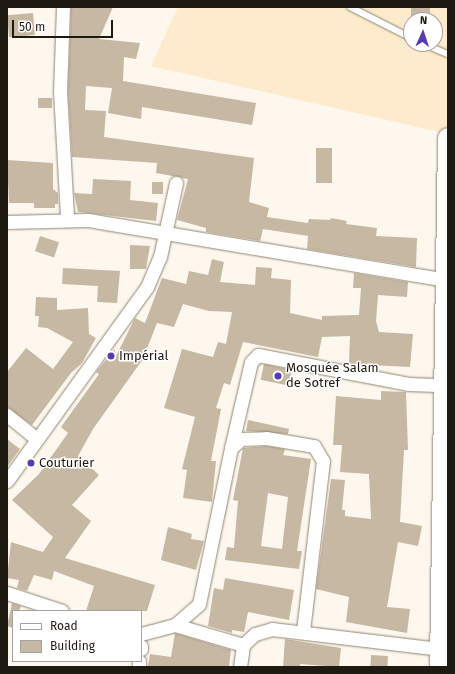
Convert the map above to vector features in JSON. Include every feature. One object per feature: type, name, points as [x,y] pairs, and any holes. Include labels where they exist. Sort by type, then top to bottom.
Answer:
[{"type":"main road","points":[[439,658],[448,138]]},
{"type":"street","points":[[63,7],[60,92],[67,218]]},
{"type":"street","points":[[7,481],[147,287],[167,232],[176,184]]},
{"type":"street","points":[[7,222],[67,218],[167,232],[226,245],[445,280]]},
{"type":"street","points":[[142,634],[175,625],[198,604],[251,362],[258,355],[379,379],[444,385]]},
{"type":"street","points":[[7,415],[37,439]]},
{"type":"street","points":[[231,448],[241,439],[266,438],[314,446],[320,452],[323,461],[303,632]]},
{"type":"street","points":[[7,593],[59,610]]},
{"type":"street","points":[[175,625],[243,645]]},
{"type":"street","points":[[240,667],[243,645],[255,634],[272,630],[303,632],[439,658]]},
{"type":"lane","points":[[350,7],[403,34]]},
{"type":"shaded area","points":[[178,7],[448,7],[448,134],[151,66]]},
{"type":"building","points":[[71,7],[113,7],[99,39],[140,43],[136,59],[124,57],[123,81],[256,103],[252,125],[142,107],[141,119],[108,113],[112,88],[86,86],[85,110],[106,111],[104,137],[254,158],[249,202],[269,208],[267,217],[308,223],[309,219],[330,220],[331,218],[347,221],[346,224],[377,228],[376,236],[417,238],[416,267],[307,249],[308,236],[263,229],[260,241],[206,232],[206,228],[177,220],[188,179],[156,173],[157,163],[72,157],[68,91]]},
{"type":"building","points":[[411,7],[430,7],[430,12],[411,12]]},
{"type":"building","points":[[33,13],[35,35],[9,37],[7,15]]},
{"type":"building","points":[[38,98],[52,98],[52,108],[38,108]]},
{"type":"building","points":[[316,148],[332,148],[332,183],[316,183]]},
{"type":"building","points":[[7,160],[53,163],[53,189],[58,193],[58,204],[55,204],[55,208],[34,208],[34,203],[9,203]]},
{"type":"building","points":[[93,179],[131,181],[130,200],[158,203],[156,221],[78,212],[74,193],[92,194]]},
{"type":"building","points":[[152,182],[163,182],[163,194],[152,194]]},
{"type":"building","points":[[40,236],[59,242],[54,257],[35,251]]},
{"type":"building","points":[[130,245],[150,246],[146,269],[130,269]]},
{"type":"building","points":[[212,259],[224,262],[220,282],[255,285],[256,267],[272,268],[271,278],[291,280],[290,313],[322,320],[322,316],[359,315],[361,288],[353,288],[354,273],[408,282],[407,297],[378,295],[376,321],[379,332],[413,334],[410,367],[349,364],[350,336],[322,337],[318,357],[243,342],[230,385],[224,383],[216,408],[221,409],[211,461],[216,461],[212,502],[183,498],[187,470],[182,469],[195,417],[164,408],[182,349],[213,357],[218,342],[226,344],[232,312],[209,311],[183,304],[174,327],[157,323],[143,359],[93,429],[78,456],[99,475],[72,505],[91,521],[65,558],[155,585],[147,611],[86,610],[94,586],[54,571],[52,580],[34,575],[27,591],[17,588],[19,580],[7,578],[11,542],[43,552],[53,537],[12,500],[39,474],[68,433],[61,427],[99,374],[96,372],[115,349],[114,360],[135,318],[145,323],[162,278],[186,284],[189,271],[208,275]]},
{"type":"building","points":[[63,268],[120,271],[117,303],[97,302],[98,286],[62,284]]},
{"type":"building","points":[[36,297],[57,298],[57,310],[88,308],[89,334],[96,338],[82,363],[71,373],[32,425],[7,407],[7,372],[26,348],[53,369],[73,342],[47,328],[38,327],[39,316],[35,316]]},
{"type":"building","points":[[264,364],[292,370],[289,386],[261,380]]},
{"type":"building","points":[[381,391],[406,392],[408,450],[404,450],[400,522],[422,526],[418,546],[398,542],[387,607],[410,609],[407,633],[346,622],[349,597],[316,589],[331,479],[345,480],[342,510],[345,510],[345,516],[371,519],[369,474],[340,472],[342,445],[333,445],[336,396],[381,400]]},
{"type":"building","points":[[248,420],[289,429],[288,434],[246,431]]},
{"type":"building","points":[[7,439],[20,449],[7,467]]},
{"type":"building","points":[[266,446],[285,449],[283,455],[311,459],[297,551],[302,551],[299,569],[225,560],[227,547],[234,548],[238,501],[233,500],[243,448]],"holes":[[[268,493],[288,497],[282,549],[261,546]]]},
{"type":"building","points":[[168,527],[192,534],[191,539],[204,541],[196,570],[161,560]]},
{"type":"building","points":[[225,578],[294,590],[289,620],[248,612],[244,632],[232,630],[232,633],[208,626],[214,588],[223,590]]},
{"type":"building","points":[[12,603],[21,606],[19,610],[12,610],[12,628],[7,626]]},
{"type":"building","points":[[175,633],[231,650],[229,667],[148,667],[150,654],[171,657]]},
{"type":"building","points":[[285,639],[341,648],[339,667],[300,664],[300,667],[283,667]]},
{"type":"building","points":[[371,655],[388,656],[387,667],[370,667]]},
{"type":"place","name":"Impérial","points":[[111,356]]},
{"type":"place","name":"Mosquée Salam de Sotref","points":[[278,376]]},
{"type":"place","name":"Couturier","points":[[31,463]]}]
